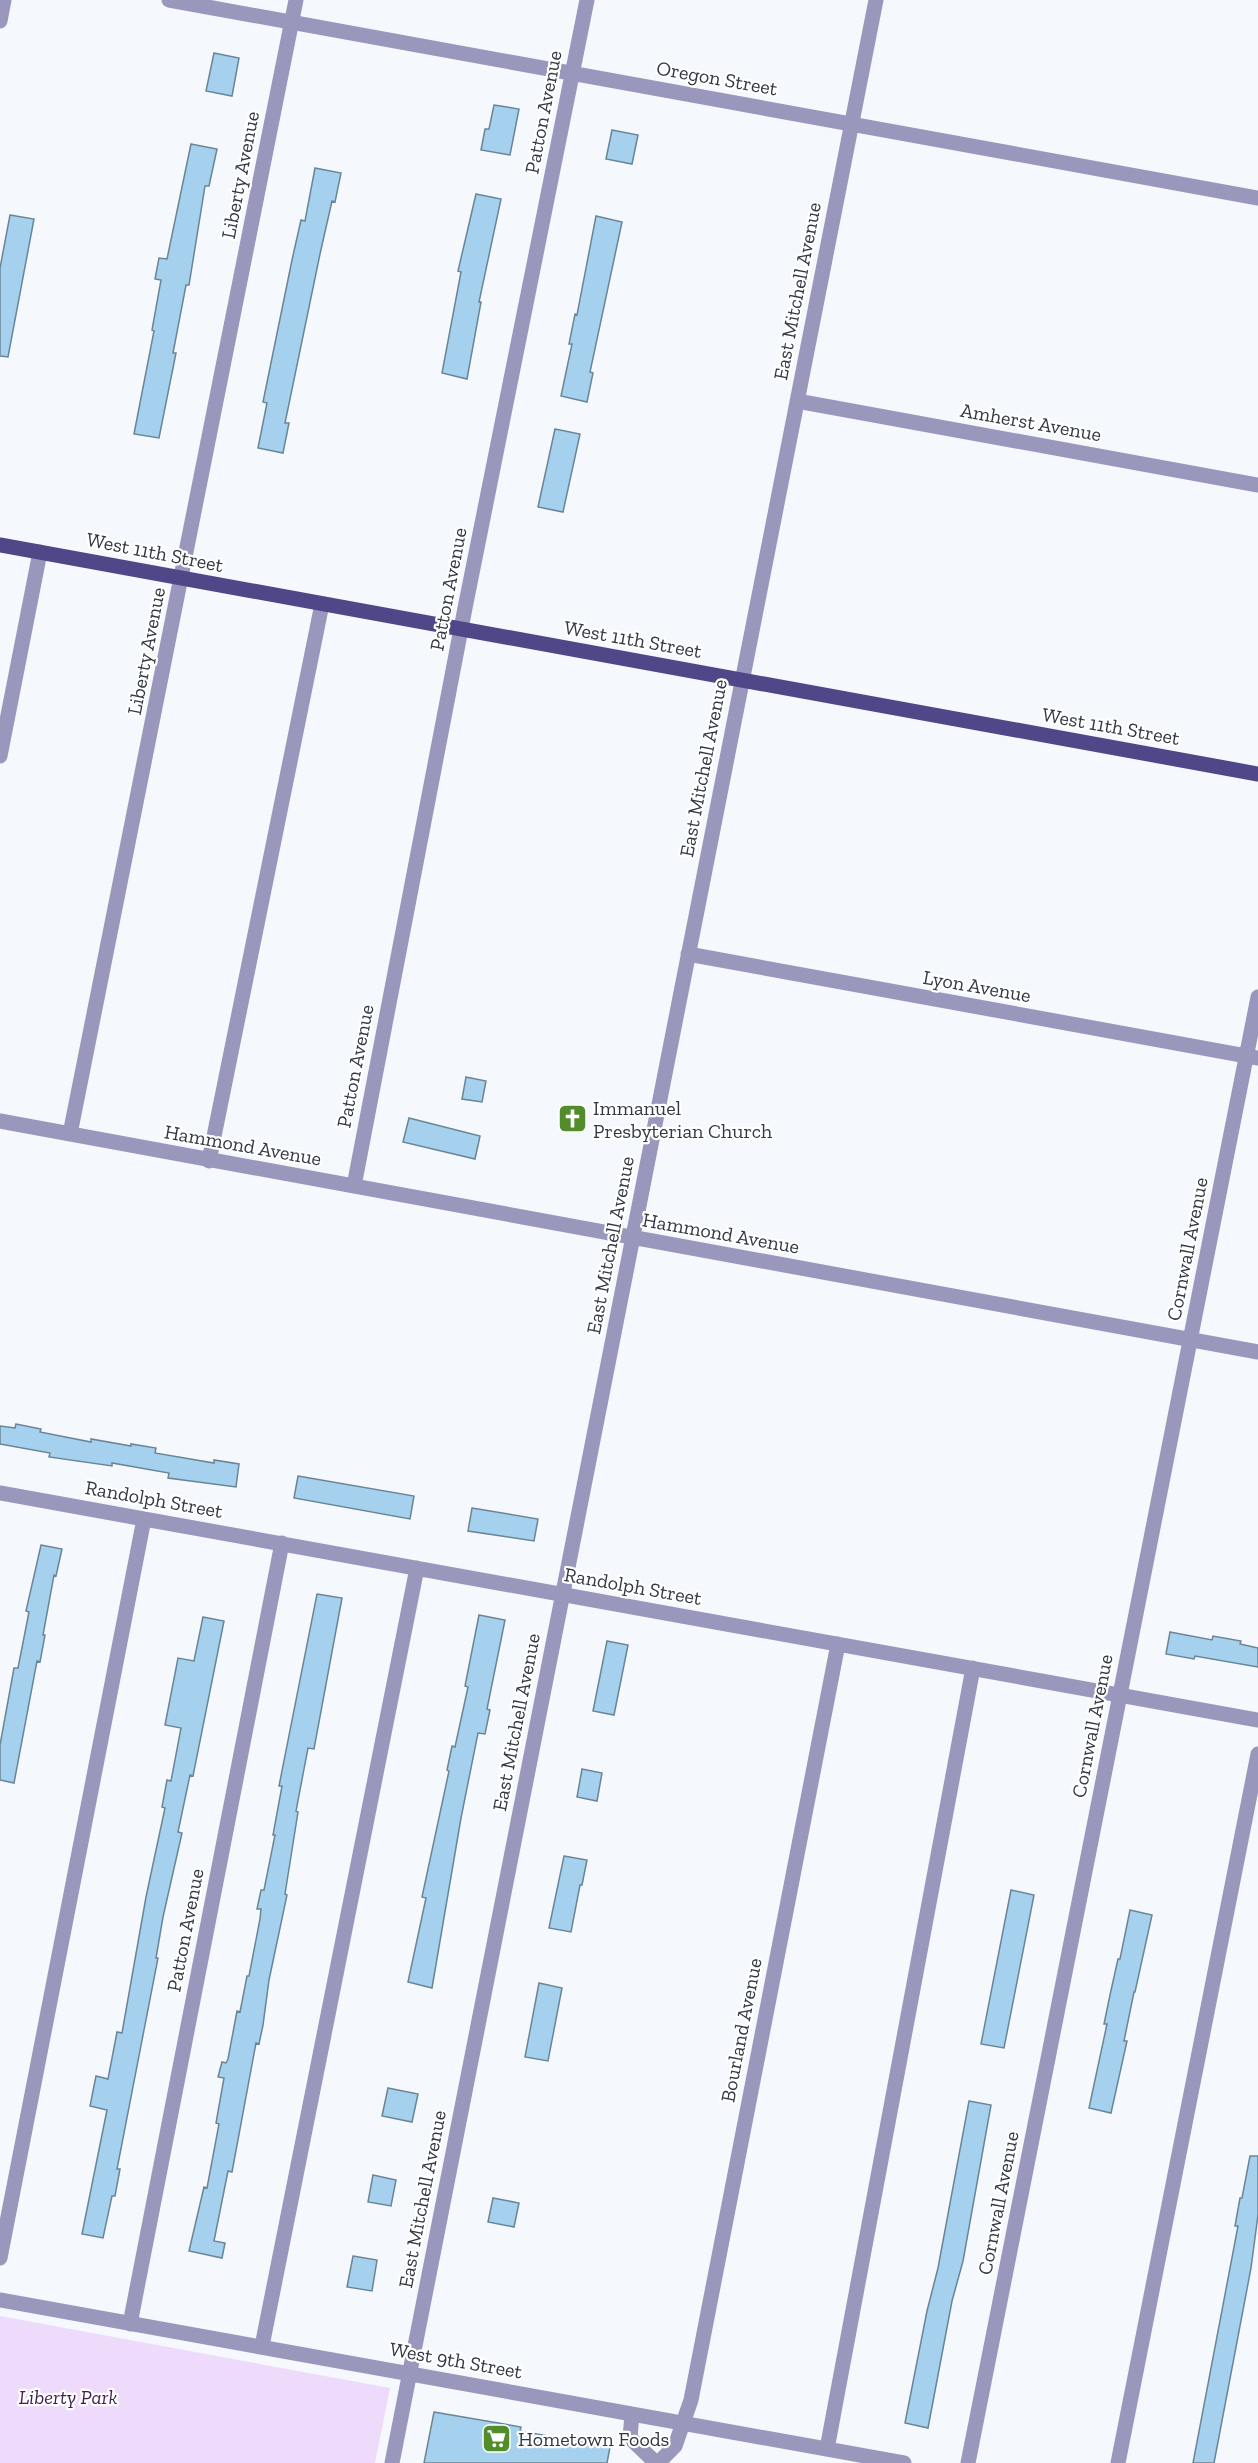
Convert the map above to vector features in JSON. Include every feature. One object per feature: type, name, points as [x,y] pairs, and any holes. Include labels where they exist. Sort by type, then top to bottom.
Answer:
[{"type":"main road","name":"West 11th Street","points":[[0,544],[1258,774]]},
{"type":"street","points":[[0,21],[4,0]]},
{"type":"street","name":"Oregon Street","points":[[169,0],[1258,198]]},
{"type":"street","name":"Liberty Avenue","points":[[70,1134],[296,0]]},
{"type":"street","name":"Patton Avenue","points":[[354,1186],[461,629],[586,0]]},
{"type":"street","name":"East Mitchell Avenue","points":[[392,2463],[876,0]]},
{"type":"street","name":"Amherst Avenue","points":[[797,401],[1258,485]]},
{"type":"street","points":[[0,756],[40,552]]},
{"type":"street","points":[[209,1161],[322,604]]},
{"type":"street","name":"Lyon Avenue","points":[[688,954],[1252,1057]]},
{"type":"street","name":"Cornwall Avenue","points":[[968,2463],[1190,1340],[1252,1057],[1258,997]]},
{"type":"street","name":"Hammond Avenue","points":[[0,1121],[1258,1352]]},
{"type":"street","name":"Randolph Street","points":[[1,1496],[144,1519],[1258,1720]]},
{"type":"street","points":[[0,2258],[144,1519]]},
{"type":"street","name":"Patton Avenue","points":[[130,2324],[282,1544]]},
{"type":"street","points":[[262,2346],[417,1568]]},
{"type":"street","name":"Bourland Avenue","points":[[657,2463],[675,2446],[691,2400],[838,1644]]},
{"type":"street","points":[[827,2449],[973,1668]]},
{"type":"street","points":[[1118,2463],[1258,1754]]},
{"type":"street","name":"West 9th Street","points":[[0,2300],[904,2463]]},
{"type":"street","points":[[632,2414],[630,2438],[657,2463]]},
{"type":"green space","name":"Liberty Park","points":[[0,2316],[390,2388],[375,2463],[0,2463]]},
{"type":"building","points":[[214,53],[239,58],[232,96],[206,91]]},
{"type":"building","points":[[494,105],[519,109],[510,155],[481,150],[485,129],[489,129]]},
{"type":"building","points":[[612,130],[638,135],[632,164],[606,159]]},
{"type":"building","points":[[191,144],[217,149],[209,186],[205,186],[189,285],[186,285],[173,353],[176,353],[159,438],[134,434],[154,331],[152,330],[161,280],[155,279],[159,258],[167,259]]},
{"type":"building","points":[[315,168],[341,173],[320,254],[285,423],[289,423],[283,453],[258,448],[267,403],[263,402],[292,260],[301,220],[305,221]]},
{"type":"building","points":[[476,194],[501,199],[479,302],[481,302],[467,379],[442,373],[461,272],[458,271]]},
{"type":"building","points":[[10,215],[34,219],[8,357],[0,356],[0,268]]},
{"type":"building","points":[[596,216],[622,222],[590,372],[593,373],[587,402],[561,396],[572,344],[569,344],[575,314],[577,315]]},
{"type":"building","points":[[555,429],[580,434],[563,512],[538,507]]},
{"type":"building","points":[[466,1077],[486,1081],[482,1102],[462,1099]]},
{"type":"building","points":[[409,1118],[480,1136],[475,1159],[403,1142]]},
{"type":"building","points":[[16,1424],[41,1429],[40,1432],[91,1442],[91,1439],[131,1446],[131,1444],[156,1448],[155,1453],[214,1463],[214,1460],[239,1464],[236,1487],[168,1478],[169,1473],[112,1463],[112,1466],[49,1457],[50,1453],[0,1444],[0,1426],[15,1428]]},
{"type":"building","points":[[298,1476],[414,1496],[410,1519],[294,1498]]},
{"type":"building","points":[[472,1508],[538,1519],[534,1541],[468,1531]]},
{"type":"building","points":[[41,1545],[62,1549],[56,1576],[54,1575],[40,1662],[37,1661],[14,1783],[0,1780],[0,1745],[14,1668],[18,1668],[29,1612],[26,1611]]},
{"type":"building","points":[[317,1594],[342,1598],[314,1749],[308,1748],[296,1811],[298,1812],[285,1894],[287,1895],[269,1980],[263,2025],[259,2044],[256,2043],[232,2172],[228,2171],[214,2241],[225,2243],[222,2258],[189,2251],[204,2187],[207,2188],[219,2124],[216,2123],[224,2078],[218,2077],[222,2062],[226,2063],[228,2059],[237,2011],[240,2012],[247,1976],[249,1976],[260,1919],[261,1909],[257,1909],[261,1890],[264,1890],[275,1835],[273,1835],[282,1786],[279,1786]]},
{"type":"building","points":[[479,1615],[505,1620],[487,1709],[490,1710],[485,1734],[478,1733],[461,1818],[432,1988],[408,1982],[426,1898],[422,1897],[449,1771],[447,1770],[452,1746],[455,1747],[468,1687],[465,1686]]},
{"type":"building","points":[[203,1617],[224,1621],[193,1776],[190,1775],[178,1832],[182,1833],[163,1917],[156,1958],[158,1958],[117,2169],[120,2169],[103,2238],[82,2234],[107,2110],[90,2106],[96,2076],[108,2079],[117,2032],[122,2033],[146,1897],[165,1808],[162,1807],[167,1780],[171,1781],[181,1728],[165,1725],[178,1658],[194,1661]]},
{"type":"building","points":[[1170,1632],[1212,1640],[1213,1636],[1241,1641],[1240,1644],[1258,1648],[1258,1667],[1195,1656],[1194,1659],[1166,1654]]},
{"type":"building","points":[[607,1641],[628,1645],[614,1715],[593,1711]]},
{"type":"building","points":[[582,1769],[602,1773],[597,1801],[577,1797]]},
{"type":"building","points":[[564,1856],[587,1860],[571,1932],[549,1928]]},
{"type":"building","points":[[1011,1890],[1034,1895],[1004,2048],[981,2044]]},
{"type":"building","points":[[1130,1910],[1152,1915],[1134,1992],[1124,2041],[1127,2041],[1111,2113],[1089,2108],[1107,2024],[1104,2024],[1110,1995]]},
{"type":"building","points":[[539,1983],[562,1988],[548,2061],[525,2057]]},
{"type":"building","points":[[388,2088],[418,2094],[412,2122],[382,2116]]},
{"type":"building","points":[[969,2101],[991,2105],[963,2261],[952,2301],[928,2428],[905,2423],[927,2311],[938,2268]]},
{"type":"building","points":[[1250,2156],[1258,2156],[1258,2215],[1251,2268],[1214,2463],[1193,2463],[1238,2226],[1235,2226],[1240,2198],[1242,2198]]},
{"type":"building","points":[[373,2175],[396,2180],[391,2206],[368,2202]]},
{"type":"building","points":[[493,2198],[519,2203],[514,2227],[488,2222]]},
{"type":"building","points":[[353,2256],[377,2260],[372,2291],[347,2287]]},
{"type":"building","name":"Hometown Foods","points":[[434,2412],[521,2427],[520,2431],[610,2447],[607,2463],[424,2463]]},
{"type":"place","name":"Immanuel Presbyterian Church","points":[[572,1119]]},
{"type":"place","name":"Hometown Foods","points":[[497,2439]]}]
